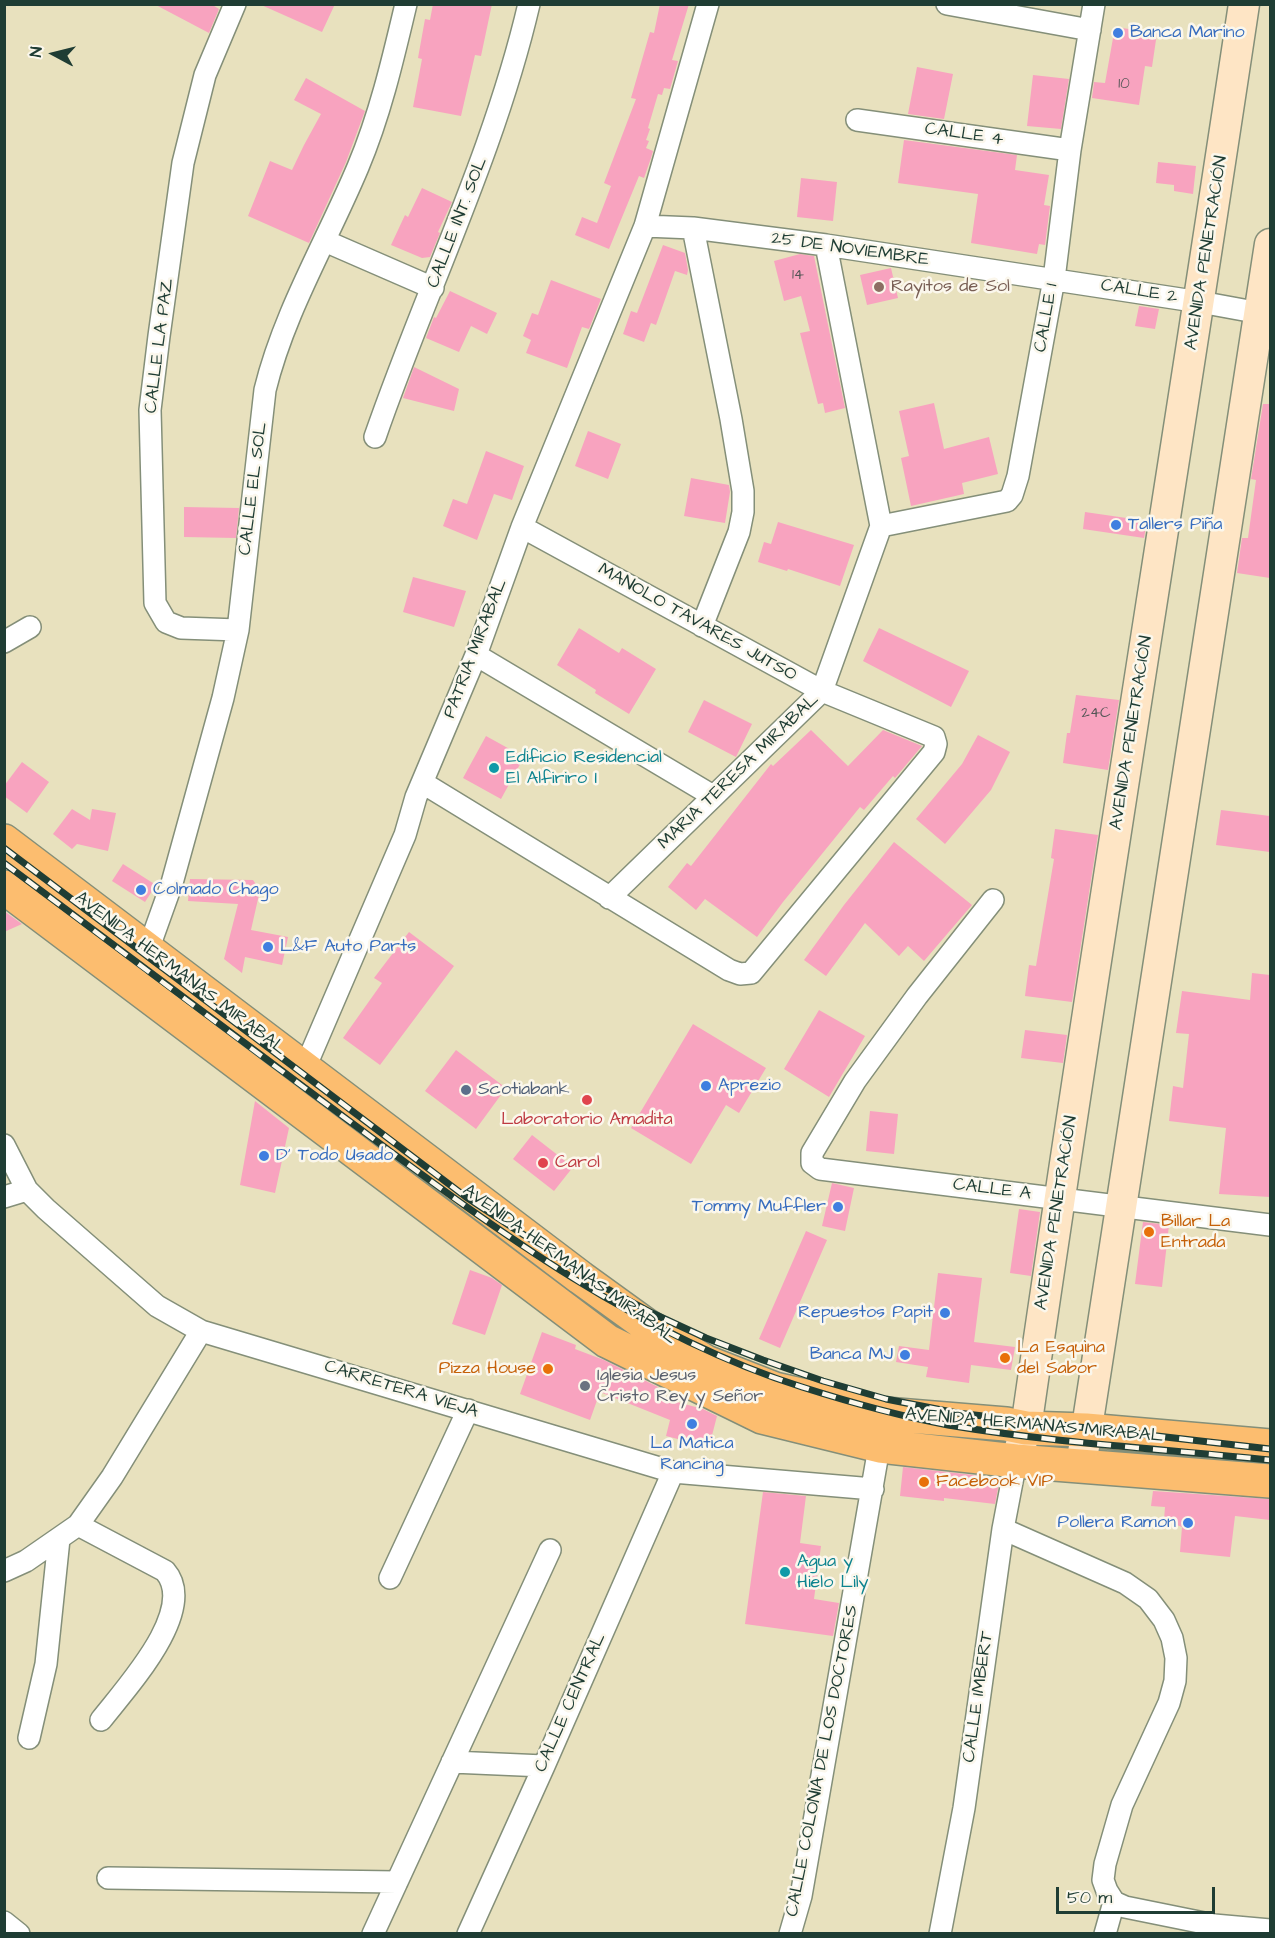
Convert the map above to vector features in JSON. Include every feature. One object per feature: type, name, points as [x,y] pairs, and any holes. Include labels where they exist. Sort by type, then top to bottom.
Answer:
[{"type":"main road","name":"AVENIDA HERMANAS MIRABAL","points":[[4,842],[581,1278],[646,1325],[706,1362],[775,1389],[885,1414],[1006,1424],[1026,1428],[1086,1430],[1270,1446]]},
{"type":"main road","name":"AVENIDA HERMANAS MIRABAL","points":[[4,887],[607,1341],[762,1417],[880,1446],[1016,1461],[1270,1481]]},
{"type":"street","name":"CALLE LA PAZ","points":[[235,4],[206,75],[183,163],[150,410],[155,603],[166,622],[181,628],[238,630]]},
{"type":"street","name":"CALLE EL SOL","points":[[128,981],[148,950],[172,883],[223,698],[238,630],[265,390],[280,338],[359,165],[382,101],[406,4]]},
{"type":"street","name":"CALLE INT. SOL","points":[[375,437],[397,373],[487,149],[529,4]]},
{"type":"street","name":"PATRIA MIRABAL","points":[[299,1066],[405,835],[420,790],[476,655],[522,527],[645,226],[708,4]]},
{"type":"street","points":[[947,4],[1090,30]]},
{"type":"street","name":"CALLE 1","points":[[881,526],[1010,499],[1018,476],[1054,279],[1070,150],[1094,4]]},
{"type":"street","name":"AVENIDA PENETRACIÓN","points":[[1016,1461],[1026,1428],[1059,1198],[1200,302],[1244,4]]},
{"type":"street","name":"CALLE 4","points":[[857,120],[1070,150]]},
{"type":"street","name":"25 DE NOVIEMBRE","points":[[645,226],[693,228],[826,245],[1054,279]]},
{"type":"street","points":[[693,228],[731,419],[743,512],[739,532],[702,626]]},
{"type":"street","points":[[326,241],[433,288]]},
{"type":"street","points":[[1081,1466],[1270,244]]},
{"type":"street","points":[[826,245],[881,526]]},
{"type":"street","name":"CALLE 2","points":[[1054,279],[1260,313]]},
{"type":"street","name":"MARIA TERESA MIRABAL","points":[[609,898],[822,691],[881,526]]},
{"type":"street","name":"MANOLO TAVARES JUTSO","points":[[522,527],[822,691],[934,737],[936,744],[934,752],[751,973],[740,974],[729,970],[609,898]]},
{"type":"street","points":[[4,642],[30,627]]},
{"type":"street","points":[[476,655],[713,796]]},
{"type":"street","points":[[420,790],[609,898]]},
{"type":"street","name":"CALLE A","points":[[993,900],[917,996],[855,1082],[812,1153],[812,1163],[820,1169],[1270,1225]]},
{"type":"street","name":"CARRETERA VIEJA","points":[[4,1145],[27,1190],[157,1306],[201,1331],[673,1472],[873,1489]]},
{"type":"street","points":[[4,1197],[27,1190]]},
{"type":"street","points":[[4,1571],[26,1561],[78,1525],[112,1477],[201,1331]]},
{"type":"street","points":[[390,1578],[468,1410]]},
{"type":"street","name":"CALLE COLONIA DE LOS DOCTORES","points":[[790,1934],[803,1885],[885,1414]]},
{"type":"street","name":"CALLE IMBERT","points":[[940,1934],[964,1808],[1003,1529],[1016,1461]]},
{"type":"street","name":"CALLE CENTRAL","points":[[468,1934],[673,1472]]},
{"type":"street","points":[[78,1525],[165,1571],[172,1580],[174,1589],[168,1621],[155,1650],[101,1720]]},
{"type":"street","points":[[1003,1529],[1125,1583],[1148,1599],[1164,1620],[1172,1638],[1176,1670],[1169,1703],[1122,1805],[1105,1864],[1103,1880],[1114,1902],[1214,1929],[1270,1930]]},
{"type":"street","points":[[29,1738],[46,1664],[58,1539]]},
{"type":"street","points":[[373,1934],[550,1550]]},
{"type":"street","points":[[452,1762],[544,1766]]},
{"type":"street","points":[[108,1878],[397,1882]]},
{"type":"street","points":[[1105,1934],[1114,1902]]},
{"type":"street","points":[[4,1922],[19,1934]]},
{"type":"building","points":[[154,4],[211,4],[219,9],[209,33]]},
{"type":"building","points":[[259,4],[335,4],[322,32]]},
{"type":"building","points":[[433,4],[492,4],[481,56],[475,55],[461,116],[413,107],[422,59],[418,58],[425,19],[430,20]]},
{"type":"building","points":[[660,4],[689,4],[672,60],[678,61],[670,89],[664,88],[662,95],[658,94],[648,128],[650,129],[646,140],[649,141],[646,148],[653,151],[644,178],[639,176],[609,249],[575,235],[582,217],[597,223],[611,186],[604,183],[636,99],[631,98],[650,32],[654,33]]},
{"type":"building","points":[[1115,27],[1157,33],[1152,67],[1145,66],[1139,105],[1092,98],[1094,82],[1105,83]]},
{"type":"building","points":[[917,67],[953,74],[944,119],[908,114]]},
{"type":"building","points":[[1033,75],[1069,79],[1061,129],[1027,126]]},
{"type":"building","points":[[306,78],[365,111],[346,162],[309,243],[248,216],[270,161],[292,170],[321,114],[294,100]]},
{"type":"building","points":[[904,140],[1017,155],[1015,170],[1049,175],[1044,205],[1050,206],[1045,245],[1039,244],[1037,254],[971,243],[978,194],[898,183]]},
{"type":"building","points":[[1158,162],[1196,166],[1193,194],[1174,191],[1174,185],[1156,183]]},
{"type":"building","points":[[801,178],[837,182],[833,221],[797,217]]},
{"type":"building","points":[[422,188],[452,202],[438,232],[440,233],[430,257],[422,258],[391,245],[405,215],[408,217]]},
{"type":"building","points":[[663,245],[685,253],[688,270],[687,275],[675,271],[656,325],[651,323],[644,342],[623,334],[631,311],[637,313]]},
{"type":"building","points":[[800,254],[814,256],[845,408],[825,413],[823,403],[818,404],[800,333],[810,331],[801,296],[784,301],[774,261]]},
{"type":"building","name":"Rayitos de Sol","points":[[891,268],[898,298],[867,305],[860,275]]},
{"type":"building","points":[[551,280],[601,299],[589,329],[582,327],[567,368],[526,353],[531,340],[523,336],[532,313],[538,315]]},
{"type":"building","points":[[450,291],[497,313],[487,334],[471,326],[459,352],[426,338],[434,317],[436,318]]},
{"type":"building","points":[[1139,306],[1159,309],[1155,329],[1135,326]]},
{"type":"building","points":[[414,367],[459,389],[454,411],[403,398]]},
{"type":"building","points":[[934,403],[944,449],[989,437],[998,474],[962,483],[964,494],[911,506],[901,458],[909,456],[899,411]]},
{"type":"building","points":[[1263,404],[1270,404],[1270,578],[1237,573],[1242,538],[1248,538],[1256,480],[1251,479]]},
{"type":"building","points":[[588,431],[621,444],[608,479],[575,466]]},
{"type":"building","points":[[486,451],[524,466],[512,500],[494,494],[477,540],[443,526],[453,499],[467,504]]},
{"type":"building","points":[[691,478],[729,485],[725,523],[684,516]]},
{"type":"building","points":[[184,507],[239,508],[236,538],[184,537]]},
{"type":"building","name":"Tallers Piña","points":[[1085,512],[1147,521],[1144,538],[1083,529]]},
{"type":"building","points":[[778,522],[854,545],[840,586],[758,562],[764,542],[771,544]]},
{"type":"building","points":[[413,577],[466,591],[454,627],[403,612]]},
{"type":"building","points":[[579,628],[619,653],[622,648],[656,669],[629,714],[557,665]]},
{"type":"building","points":[[879,628],[969,671],[951,707],[863,661]]},
{"type":"building","points":[[1076,695],[1119,700],[1108,770],[1063,763]]},
{"type":"building","points":[[704,700],[752,724],[736,757],[688,732]]},
{"type":"building","points":[[811,730],[848,766],[883,730],[922,746],[864,810],[860,807],[757,937],[705,899],[696,910],[668,887],[687,863],[691,866],[771,764],[773,766]]},
{"type":"building","points":[[978,735],[1010,752],[991,790],[945,844],[916,819],[962,764]]},
{"type":"building","name":"Edificio Residencial El Alfiriro I","points":[[486,736],[524,757],[501,799],[463,778]]},
{"type":"building","points":[[22,762],[49,782],[27,813],[4,796],[4,786]]},
{"type":"building","points":[[72,809],[90,820],[92,809],[116,813],[108,851],[77,844],[72,849],[53,834]]},
{"type":"building","points":[[1221,810],[1270,816],[1270,852],[1216,845]]},
{"type":"building","points":[[1055,829],[1098,835],[1072,1002],[1025,996],[1029,965],[1036,966],[1054,859],[1051,858]]},
{"type":"building","points":[[894,842],[972,905],[924,961],[908,946],[899,956],[865,923],[826,976],[804,960]]},
{"type":"building","points":[[123,864],[156,885],[145,902],[112,881]]},
{"type":"building","points":[[190,879],[253,880],[260,890],[251,930],[288,937],[282,965],[245,957],[242,973],[224,959],[238,904],[188,901]]},
{"type":"building","points":[[4,911],[22,924],[4,932]]},
{"type":"building","points":[[409,932],[454,966],[380,1065],[343,1038],[382,983],[374,978]]},
{"type":"building","points":[[1252,973],[1270,975],[1270,1197],[1219,1194],[1226,1128],[1169,1121],[1173,1086],[1183,1088],[1189,1034],[1176,1033],[1182,991],[1250,1000]]},
{"type":"building","points":[[819,1010],[865,1036],[829,1097],[784,1069]]},
{"type":"building","name":"Aprezio","points":[[693,1024],[766,1068],[739,1113],[726,1105],[691,1164],[631,1128]]},
{"type":"building","points":[[1025,1030],[1067,1035],[1063,1063],[1021,1058]]},
{"type":"building","name":"Scotiabank","points":[[456,1050],[506,1088],[476,1129],[425,1091]]},
{"type":"building","name":"D' Todo Usado","points":[[255,1101],[289,1128],[275,1193],[240,1185]]},
{"type":"building","points":[[870,1111],[898,1114],[894,1154],[866,1151]]},
{"type":"building","name":"Carol","points":[[532,1135],[573,1167],[554,1191],[513,1159]]},
{"type":"building","name":"Tommy Muffler","points":[[832,1183],[854,1188],[845,1231],[822,1226]]},
{"type":"building","points":[[1019,1209],[1040,1212],[1031,1276],[1010,1273]]},
{"type":"building","points":[[1143,1222],[1169,1225],[1162,1287],[1135,1284]]},
{"type":"building","points":[[806,1231],[827,1240],[780,1348],[759,1339]]},
{"type":"building","points":[[470,1270],[492,1278],[502,1285],[485,1335],[452,1324]]},
{"type":"building","points":[[938,1273],[982,1278],[974,1342],[1015,1347],[1011,1370],[971,1365],[969,1383],[926,1377],[928,1367],[896,1362],[899,1346],[929,1350]]},
{"type":"building","points":[[542,1332],[576,1345],[575,1349],[604,1360],[658,1387],[655,1396],[703,1409],[717,1416],[709,1447],[666,1436],[670,1420],[600,1392],[590,1420],[520,1394]]},
{"type":"building","points":[[903,1467],[1000,1478],[995,1504],[900,1496]]},
{"type":"building","points":[[1153,1491],[1270,1499],[1270,1520],[1235,1516],[1230,1557],[1180,1552],[1182,1527],[1164,1520],[1165,1507],[1151,1506]]},
{"type":"building","name":"Agua y Hielo Lily","points":[[763,1492],[806,1496],[800,1543],[821,1546],[814,1599],[839,1603],[833,1636],[745,1624]]},
{"type":"railway","points":[[4,848],[466,1197],[602,1286],[652,1313],[706,1338],[763,1360],[823,1381],[886,1399],[957,1413],[1270,1449]]},
{"type":"railway","points":[[4,863],[461,1203],[568,1275],[681,1338],[741,1365],[802,1387],[874,1408],[948,1425],[1028,1437],[1270,1460]]},
{"type":"place","name":"Banca Marino","points":[[1118,33]]},
{"type":"place","name":"Rayitos de Sol","points":[[879,287]]},
{"type":"place","name":"Tallers Piña","points":[[1116,525]]},
{"type":"place","name":"Edificio Residencial El Alfiriro I","points":[[494,768]]},
{"type":"place","name":"Colmado Chago","points":[[141,890]]},
{"type":"place","name":"L&F Auto Parts","points":[[268,947]]},
{"type":"place","name":"Aprezio","points":[[706,1086]]},
{"type":"place","name":"Scotiabank","points":[[466,1090]]},
{"type":"place","name":"Laboratorio Amadita","points":[[587,1100]]},
{"type":"place","name":"D' Todo Usado","points":[[264,1156]]},
{"type":"place","name":"Carol","points":[[543,1163]]},
{"type":"place","name":"Tommy Muffler","points":[[838,1207]]},
{"type":"place","name":"Billar La Entrada","points":[[1149,1232]]},
{"type":"place","name":"Repuestos Papit","points":[[945,1313]]},
{"type":"place","name":"Banca MJ","points":[[905,1355]]},
{"type":"place","name":"La Esquina del Sabor","points":[[1005,1358]]},
{"type":"place","name":"Pizza House","points":[[548,1369]]},
{"type":"place","name":"Iglesia Jesus Cristo Rey y Señor","points":[[585,1386]]},
{"type":"place","name":"La Matica Rancing","points":[[692,1424]]},
{"type":"place","name":"Facebook VIP","points":[[924,1482]]},
{"type":"place","name":"Pollera Ramon","points":[[1188,1523]]},
{"type":"place","name":"Agua y Hielo Lily","points":[[785,1572]]}]
